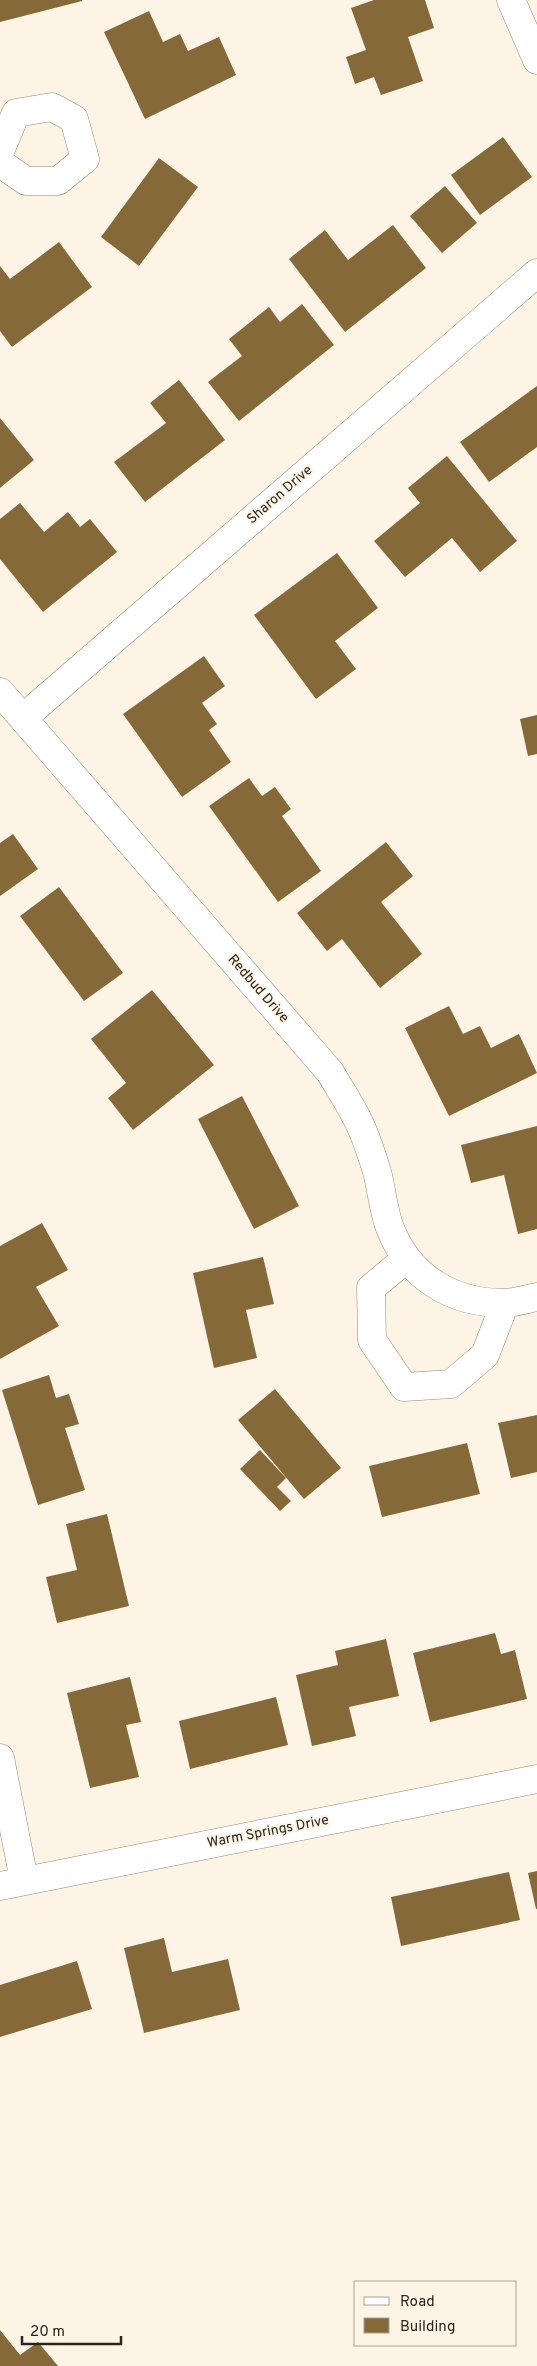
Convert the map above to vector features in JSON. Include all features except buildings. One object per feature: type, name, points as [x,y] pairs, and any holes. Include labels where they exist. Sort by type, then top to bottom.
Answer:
[{"type":"street","points":[[511,0],[537,60]]},
{"type":"street","points":[[0,151],[16,113],[52,107],[74,119],[85,159],[58,181],[26,181],[0,163]]},
{"type":"street","name":"Sharon Drive","points":[[23,718],[537,273]]},
{"type":"street","name":"Redbud Drive","points":[[0,692],[330,1072],[349,1103],[365,1136],[377,1172],[389,1226],[406,1259],[435,1286],[453,1295],[474,1301],[505,1303],[537,1297]]},
{"type":"street","points":[[406,1259],[371,1288],[372,1340],[404,1387],[451,1384],[485,1355],[505,1303]]},
{"type":"street","points":[[0,1758],[12,1883]]},
{"type":"street","name":"Warm Springs Drive","points":[[12,1883],[537,1779]]}]
